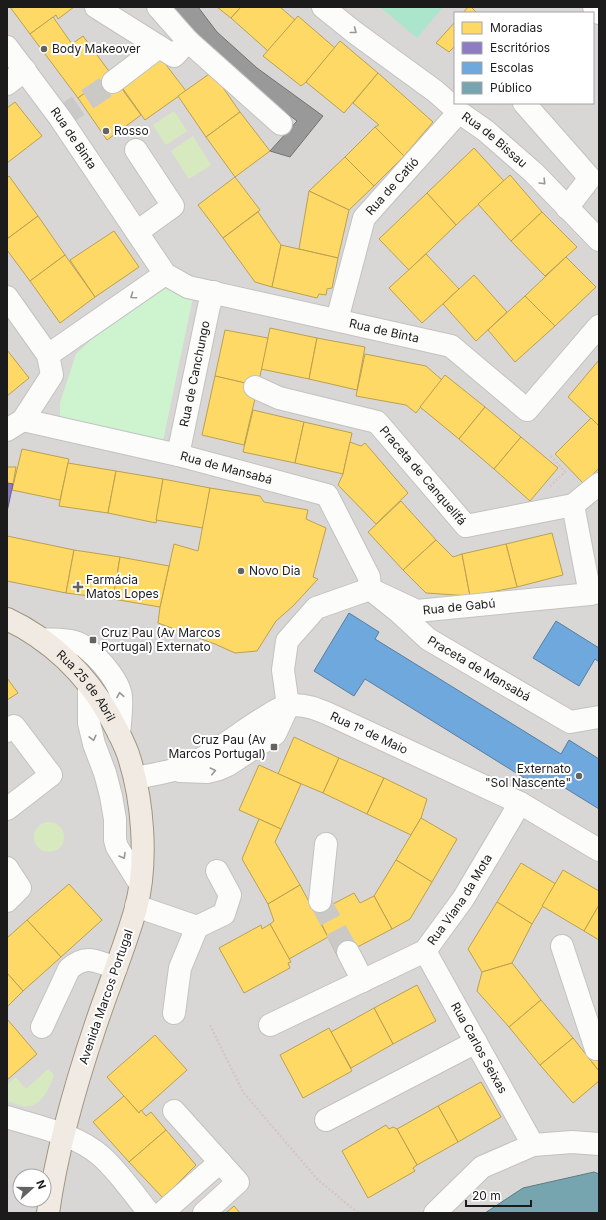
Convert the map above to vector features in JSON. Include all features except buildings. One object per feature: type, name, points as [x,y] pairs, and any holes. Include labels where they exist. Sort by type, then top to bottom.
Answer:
[{"type":"main road","name":"Rua 25 de Abril","points":[[7,618],[41,638],[74,666],[101,701],[119,734],[127,752],[135,778]]},
{"type":"main road","name":"Avenida Marcos Portugal","points":[[48,1213],[63,1135],[81,1070],[136,906],[142,863],[142,824],[135,778]]},
{"type":"street","points":[[96,7],[174,56],[188,41]]},
{"type":"street","points":[[158,7],[188,41],[281,124]]},
{"type":"street","name":"Rua de Bissau","points":[[324,7],[354,32],[435,91],[454,103]]},
{"type":"street","points":[[594,7],[599,13]]},
{"type":"street","name":"Rua de Binta","points":[[7,47],[60,118],[165,274],[188,287],[451,346],[527,410],[599,326]]},
{"type":"street","points":[[113,82],[159,47]]},
{"type":"street","points":[[7,84],[25,70]]},
{"type":"street","name":"Rua de Catió","points":[[337,320],[364,218],[454,103]]},
{"type":"street","name":"Rua de Bissau","points":[[455,104],[534,173],[567,208],[595,228]]},
{"type":"street","points":[[525,104],[590,178],[567,208]]},
{"type":"street","points":[[136,150],[173,206],[137,232]]},
{"type":"street","points":[[15,425],[50,365],[165,274]]},
{"type":"street","name":"Rua de Canchungo","points":[[178,455],[209,306],[214,292]]},
{"type":"street","points":[[7,297],[50,365]]},
{"type":"street","name":"Praceta de Canquelifá","points":[[255,387],[279,398],[377,422],[466,526],[573,505],[599,484]]},
{"type":"street","name":"Rua de Mansabá","points":[[15,425],[178,455],[327,495],[369,577],[370,589]]},
{"type":"street","points":[[573,505],[595,593]]},
{"type":"street","points":[[288,706],[283,670],[287,642],[316,608],[370,589]]},
{"type":"street","name":"Rua de Gabú","points":[[370,589],[417,611],[595,593]]},
{"type":"street","name":"Praceta de Mansabá","points":[[370,589],[399,612],[428,640],[570,722],[599,717]]},
{"type":"street","points":[[41,638],[74,642],[87,648],[104,665],[122,695],[119,734]]},
{"type":"street","points":[[89,686],[90,723],[94,744],[105,773],[111,796],[115,840],[117,847],[140,884]]},
{"type":"street","name":"Rua 1º de Maio","points":[[135,778],[174,770],[196,762],[257,721],[288,706],[302,706],[319,710],[333,716],[520,803],[599,850]]},
{"type":"street","points":[[7,731],[14,726],[51,775],[7,809]]},
{"type":"street","name":"Rua Viana da Mota","points":[[270,1025],[425,951],[463,900],[520,803]]},
{"type":"street","points":[[320,901],[326,844]]},
{"type":"street","points":[[7,868],[20,888],[7,901]]},
{"type":"street","points":[[174,1014],[180,968],[197,927],[224,914],[230,895],[217,871]]},
{"type":"street","points":[[136,906],[197,927]]},
{"type":"street","points":[[562,946],[596,1049]]},
{"type":"street","name":"Rua Carlos Seixas","points":[[425,951],[533,1145]]},
{"type":"street","points":[[348,952],[363,981]]},
{"type":"street","points":[[42,1027],[69,969],[75,963],[88,959],[116,968]]},
{"type":"street","points":[[326,1120],[476,1042]]},
{"type":"street","points":[[174,1111],[238,1182],[204,1213]]},
{"type":"street","points":[[7,1118],[63,1135],[81,1143],[101,1156],[149,1213]]},
{"type":"street","points":[[435,1213],[482,1167],[533,1145],[572,1142],[599,1144]]},
{"type":"street","points":[[162,1213],[220,1162]]},
{"type":"path","points":[[535,512],[552,483],[565,472],[550,455]]},
{"type":"path","points":[[210,1025],[243,1092],[317,1179],[358,1213]]},
{"type":"shaded area","points":[[7,7],[599,7],[599,1213],[7,1213]]},
{"type":"shaded area","points":[[492,104],[562,104],[599,143],[599,198],[590,206]]},
{"type":"shaded area","points":[[20,698],[83,783],[7,840],[7,708]]},
{"type":"green space","points":[[380,7],[443,7],[417,38]]},
{"type":"green space","points":[[174,111],[187,131],[166,145],[153,125]]},
{"type":"green space","points":[[193,136],[211,165],[189,179],[171,151]]},
{"type":"green space","points":[[172,284],[193,297],[163,441],[60,420],[60,403],[76,354],[92,339]]},
{"type":"green space","points":[[49,822],[60,826],[64,837],[60,848],[49,852],[38,848],[34,837],[38,826]]},
{"type":"green space","points":[[48,1069],[54,1075],[47,1092],[39,1101],[29,1106],[22,1106],[7,1101],[7,1085],[16,1077],[26,1089]]},
{"type":"tunnel","points":[[60,118],[113,82]]},
{"type":"tunnel","points":[[320,901],[348,952]]},
{"type":"place","name":"Body Makeover","points":[[44,49]]},
{"type":"place","name":"Rosso","points":[[106,131]]},
{"type":"place","name":"Novo Dia","points":[[241,571]]},
{"type":"place","name":"Farmácia Matos Lopes","points":[[78,587]]},
{"type":"place","name":"Cruz Pau (Av Marcos Portugal) Externato","points":[[93,640]]},
{"type":"place","name":"Cruz Pau (Av Marcos Portugal)","points":[[274,747]]},
{"type":"place","name":"Externato \"Sol Nascente\"","points":[[579,776]]}]
